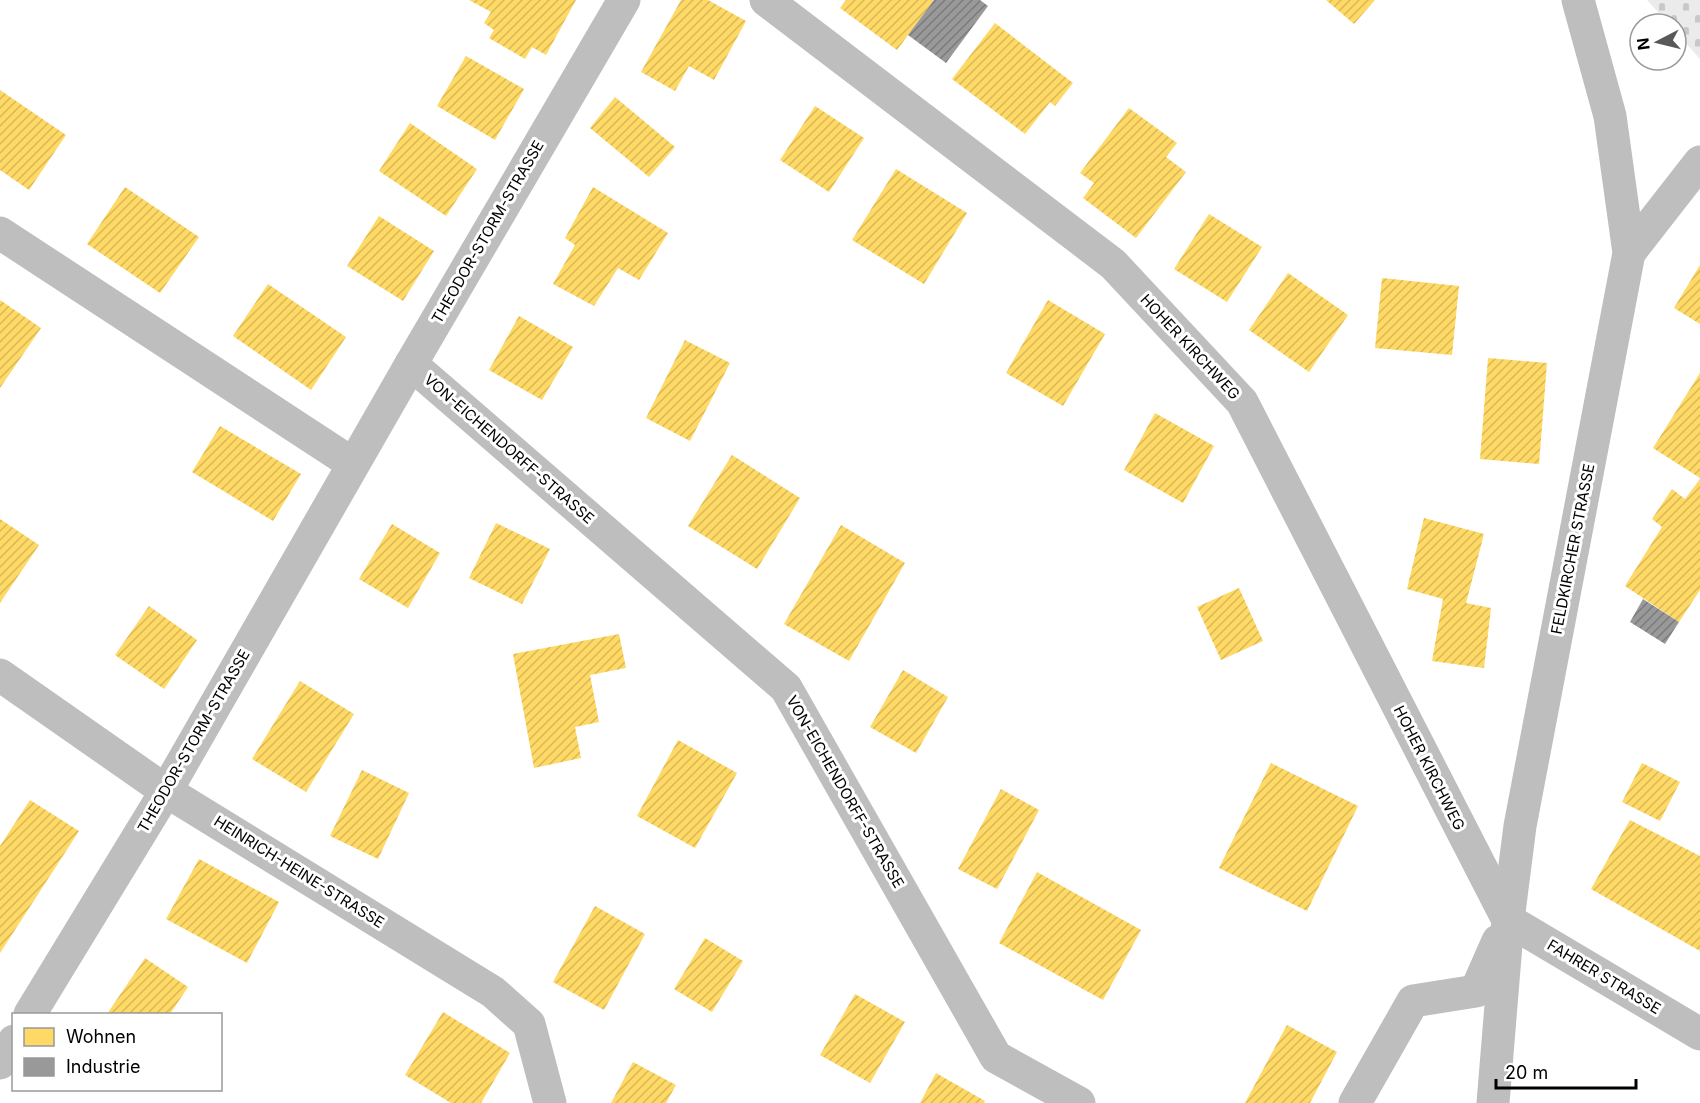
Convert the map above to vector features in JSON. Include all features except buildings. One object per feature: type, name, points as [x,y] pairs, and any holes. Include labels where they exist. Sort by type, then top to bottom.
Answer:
[{"type":"street","name":"THEODOR-STORM-STRASSE","points":[[31,1013],[166,790],[624,0]]},
{"type":"street","name":"HOHER KIRCHWEG","points":[[766,0],[1113,264],[1242,402],[1508,920]]},
{"type":"street","name":"FELDKIRCHER STRASSE","points":[[1493,1103],[1508,920],[1520,826],[1629,253],[1610,116],[1578,0]]},
{"type":"street","points":[[1629,253],[1700,162]]},
{"type":"street","points":[[0,233],[353,464]]},
{"type":"street","name":"VON-EICHENDORFF-STRASSE","points":[[411,364],[786,688],[996,1057],[1079,1103]]},
{"type":"street","name":"HEINRICH-HEINE-STRASSE","points":[[0,675],[166,790],[493,992],[529,1024],[550,1103]]},
{"type":"street","name":"FAHRER STRASSE","points":[[1508,920],[1700,1034]]},
{"type":"street","points":[[1355,1103],[1413,1001],[1476,991],[1508,920]]},
{"type":"street","points":[[0,1063],[12,1044]]},
{"type":"green space","points":[[1647,0],[1700,0],[1700,59],[1688,46],[1688,12],[1658,12]]}]
